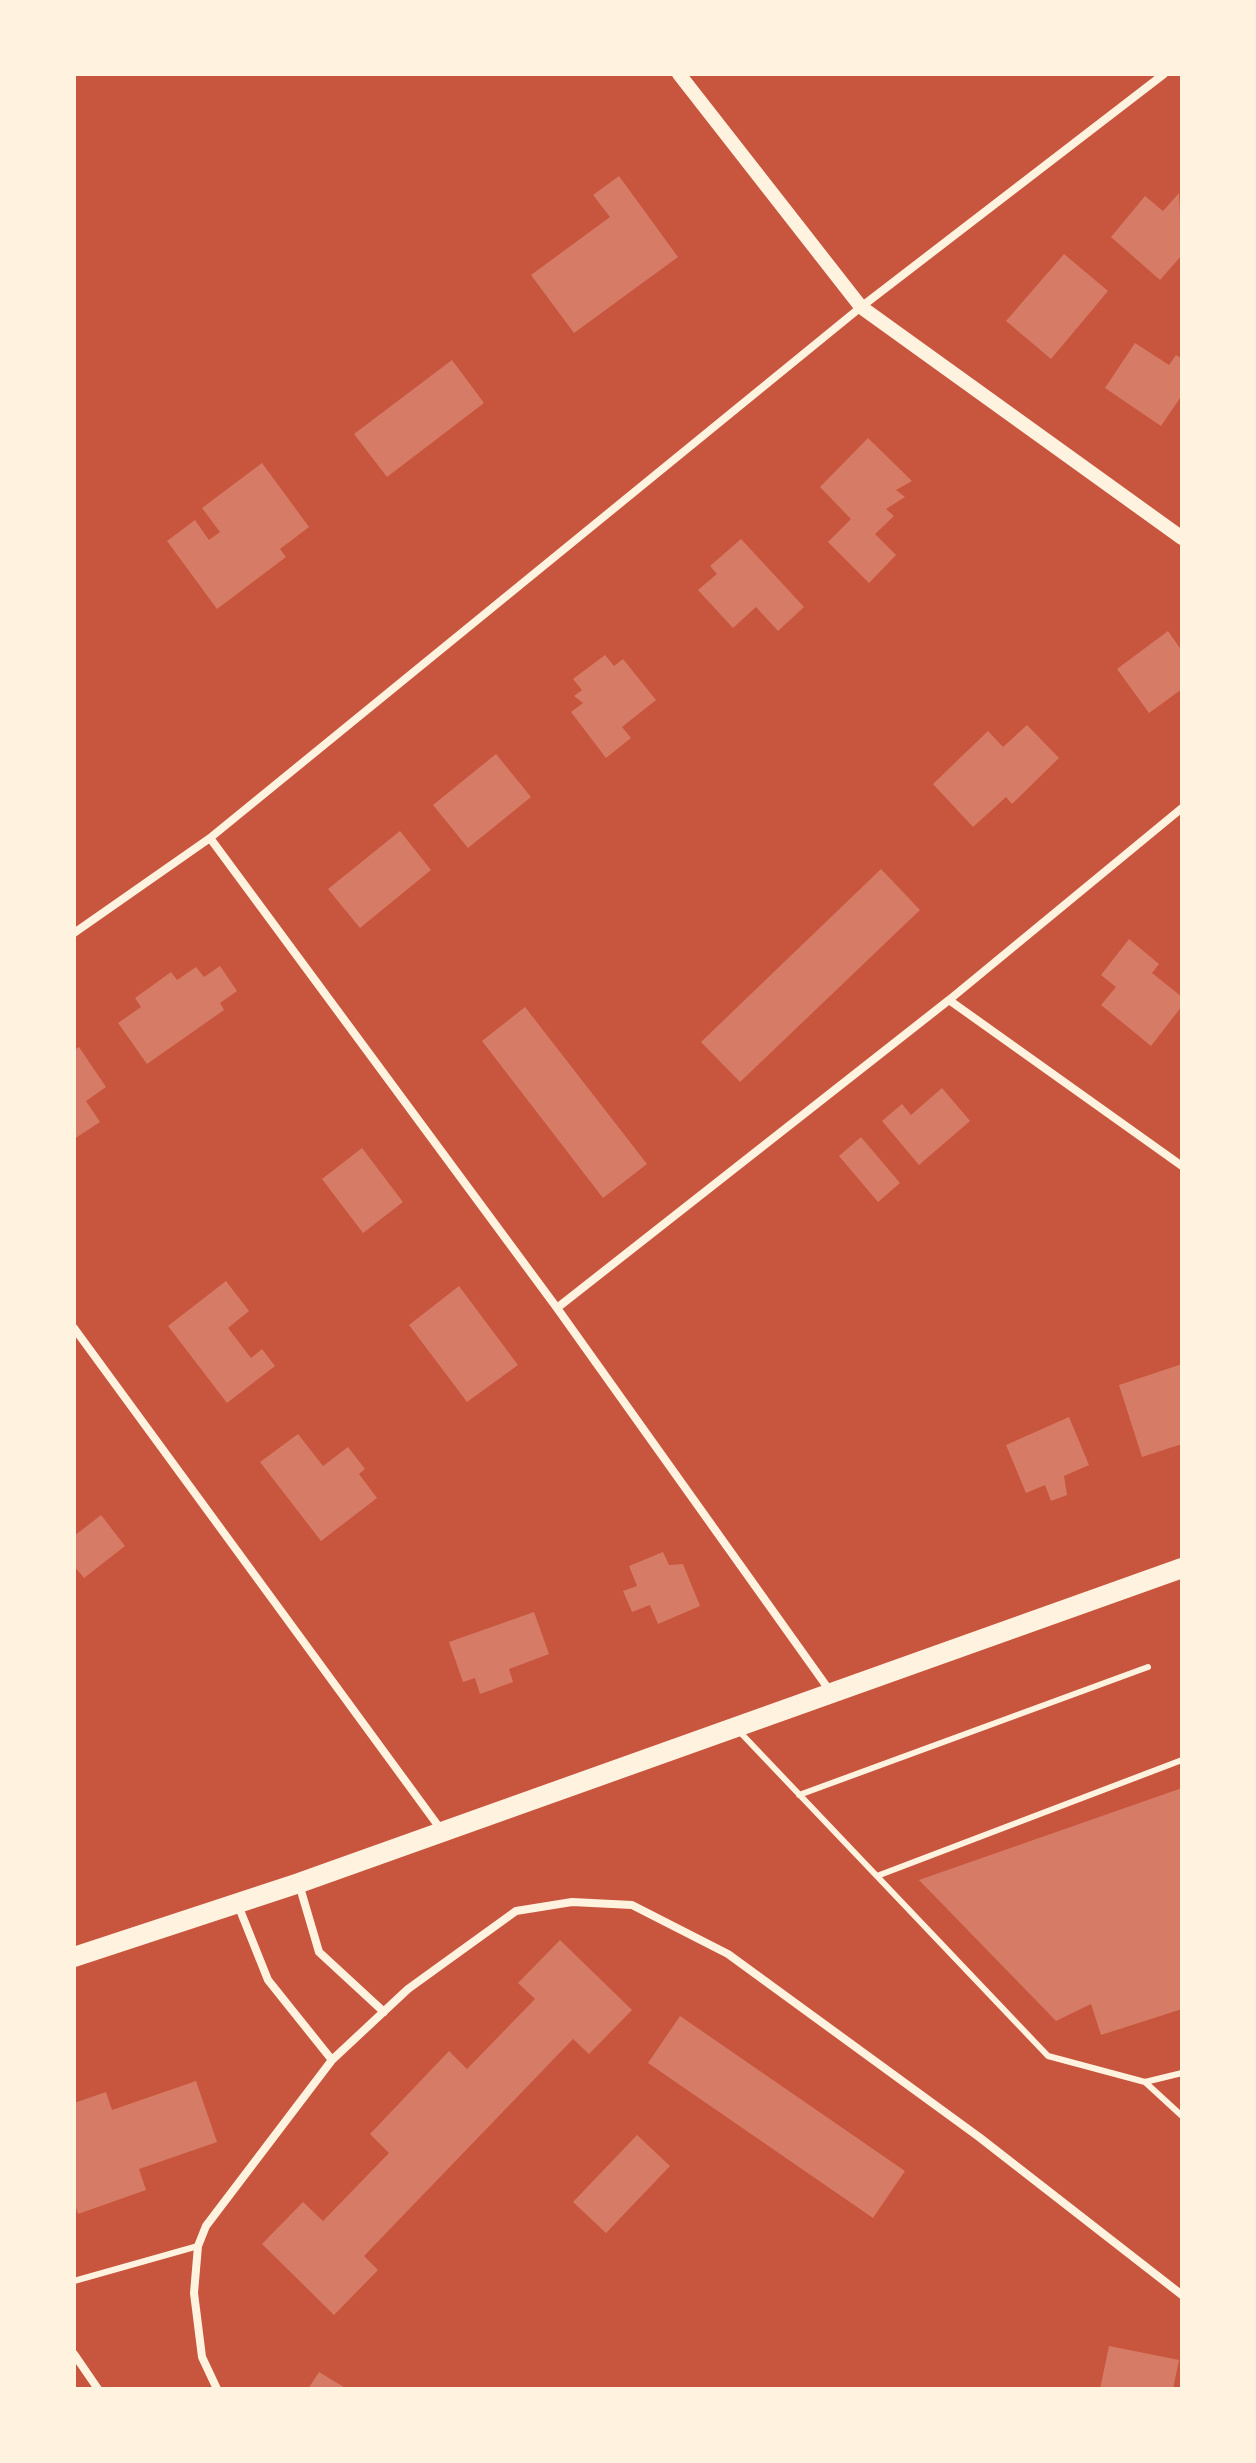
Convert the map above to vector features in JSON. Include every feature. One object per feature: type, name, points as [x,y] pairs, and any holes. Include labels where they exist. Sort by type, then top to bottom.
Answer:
[{"type":"main road","points":[[74,1957],[238,1905],[1182,1568]]},
{"type":"street","points":[[679,74],[861,307],[1182,538]]},
{"type":"street","points":[[74,933],[210,838],[861,307],[1164,74]]},
{"type":"street","points":[[557,1308],[949,1000],[1182,808]]},
{"type":"street","points":[[210,838],[557,1308],[831,1692]]},
{"type":"street","points":[[949,1000],[1182,1166]]},
{"type":"street","points":[[74,1328],[443,1832]]},
{"type":"street","points":[[299,1883],[319,1952],[384,2012]]},
{"type":"street","points":[[217,2389],[202,2357],[194,2293],[198,2246],[206,2226],[332,2060],[408,1989],[516,1911],[572,1902],[632,1905],[728,1954],[979,2137],[1182,2295]]},
{"type":"street","points":[[238,1905],[268,1980],[332,2060]]},
{"type":"street","points":[[74,2354],[98,2389]]},
{"type":"lane","points":[[799,1795],[1148,1667]]},
{"type":"lane","points":[[735,1727],[1048,2056],[1145,2082],[1182,2116]]},
{"type":"lane","points":[[877,1876],[1182,1760]]},
{"type":"lane","points":[[1145,2082],[1182,2073]]},
{"type":"lane","points":[[74,2281],[198,2246]]},
{"type":"building","points":[[619,176],[678,257],[574,333],[531,275],[610,217],[593,195]]},
{"type":"building","points":[[1179,193],[1182,255],[1160,280],[1111,237],[1145,196],[1163,211]]},
{"type":"building","points":[[1064,254],[1108,291],[1051,359],[1006,321]]},
{"type":"building","points":[[1135,343],[1169,365],[1176,355],[1182,359],[1182,395],[1161,426],[1105,388]]},
{"type":"building","points":[[452,360],[484,403],[387,477],[354,434]]},
{"type":"building","points":[[868,438],[912,481],[896,490],[905,497],[886,509],[894,516],[875,534],[896,555],[869,583],[828,542],[851,519],[820,487]]},
{"type":"building","points":[[262,463],[309,527],[280,549],[286,557],[217,609],[167,541],[195,520],[209,540],[220,532],[202,508]]},
{"type":"building","points":[[741,539],[804,607],[778,631],[756,607],[733,628],[698,590],[717,574],[710,566]]},
{"type":"building","points":[[1168,631],[1182,651],[1182,689],[1149,713],[1117,669]]},
{"type":"building","points":[[605,655],[614,666],[623,659],[656,700],[622,727],[631,738],[606,758],[571,712],[583,703],[574,696],[582,690],[573,679]]},
{"type":"building","points":[[1027,725],[1059,758],[1012,804],[1006,797],[973,827],[933,784],[988,731],[1003,747]]},
{"type":"building","points":[[496,754],[531,797],[468,848],[433,805]]},
{"type":"building","points":[[400,831],[431,870],[360,928],[328,889]]},
{"type":"building","points":[[881,869],[920,910],[740,1082],[701,1042]]},
{"type":"building","points":[[1129,939],[1159,964],[1152,973],[1182,997],[1182,1006],[1151,1046],[1101,1005],[1116,987],[1101,975]]},
{"type":"building","points":[[220,966],[237,991],[220,1003],[224,1010],[147,1064],[118,1023],[141,1007],[135,998],[171,972],[177,980],[196,967],[204,977]]},
{"type":"building","points":[[525,1007],[647,1164],[603,1198],[482,1041]]},
{"type":"building","points":[[79,1047],[106,1087],[86,1101],[100,1122],[74,1139],[74,1050]]},
{"type":"building","points":[[942,1088],[970,1121],[919,1165],[882,1121],[902,1104],[911,1115]]},
{"type":"building","points":[[861,1137],[900,1183],[878,1202],[839,1156]]},
{"type":"building","points":[[362,1148],[403,1202],[363,1233],[322,1179]]},
{"type":"building","points":[[226,1281],[249,1311],[228,1328],[251,1358],[262,1349],[275,1366],[227,1403],[168,1326]]},
{"type":"building","points":[[459,1286],[518,1365],[467,1402],[409,1325]]},
{"type":"building","points":[[1182,1364],[1182,1444],[1142,1457],[1119,1385]]},
{"type":"building","points":[[1069,1417],[1089,1465],[1064,1476],[1067,1495],[1051,1501],[1045,1485],[1026,1493],[1006,1445]]},
{"type":"building","points":[[298,1434],[323,1466],[348,1447],[365,1469],[359,1474],[377,1498],[321,1541],[260,1462]]},
{"type":"building","points":[[101,1515],[125,1546],[84,1578],[74,1566],[74,1536]]},
{"type":"building","points":[[663,1552],[669,1565],[683,1564],[700,1606],[658,1624],[650,1605],[632,1612],[623,1591],[637,1586],[629,1566]]},
{"type":"building","points":[[534,1612],[549,1654],[509,1669],[513,1682],[480,1694],[475,1678],[463,1682],[449,1642]]},
{"type":"building","points":[[1182,1788],[1182,2009],[1101,2035],[1091,2004],[1056,2021],[919,1880]]},
{"type":"building","points":[[560,1940],[632,2010],[589,2054],[573,2039],[364,2256],[378,2270],[334,2315],[262,2244],[303,2202],[323,2221],[389,2153],[370,2134],[449,2051],[467,2069],[535,1999],[518,1983]]},
{"type":"building","points":[[680,2016],[905,2171],[873,2218],[648,2063]]},
{"type":"building","points":[[196,2081],[217,2142],[139,2169],[146,2190],[78,2214],[74,2201],[74,2103],[106,2092],[112,2110]]},
{"type":"building","points":[[637,2135],[670,2166],[606,2233],[573,2202]]},
{"type":"building","points":[[1109,2346],[1179,2360],[1173,2389],[1100,2389]]},
{"type":"building","points":[[319,2372],[347,2389],[308,2389]]}]
